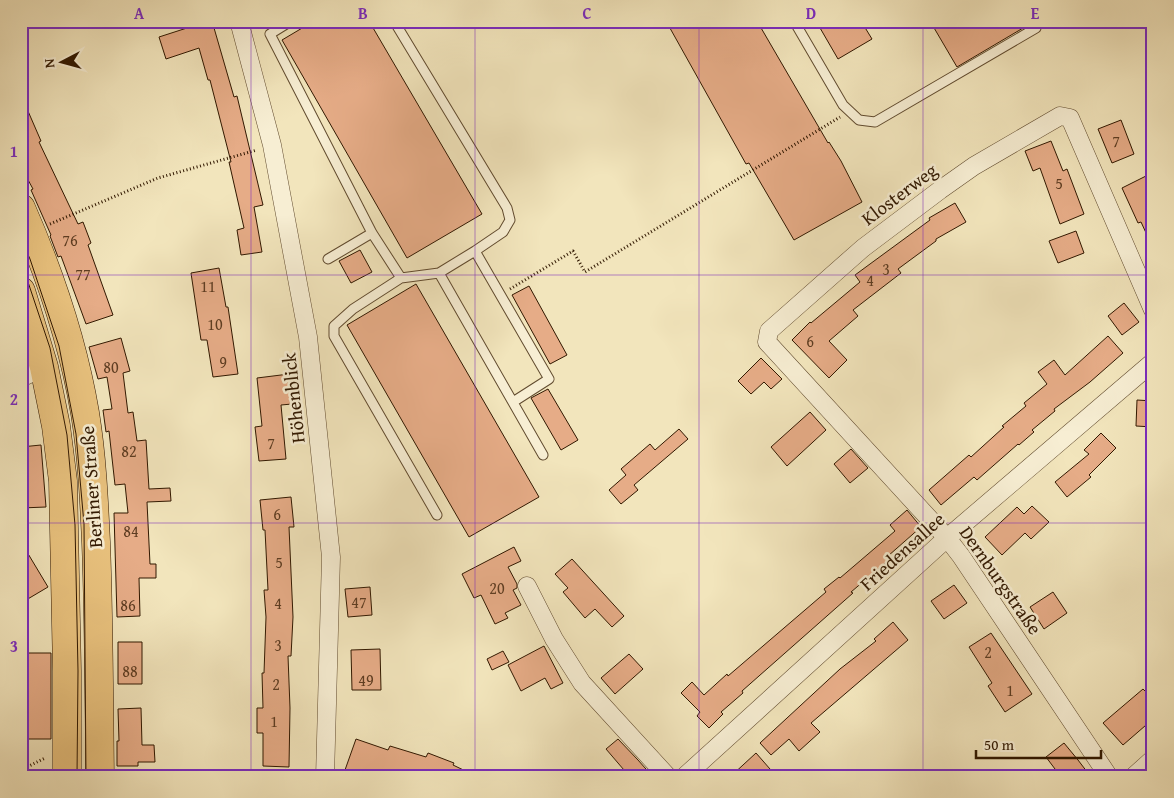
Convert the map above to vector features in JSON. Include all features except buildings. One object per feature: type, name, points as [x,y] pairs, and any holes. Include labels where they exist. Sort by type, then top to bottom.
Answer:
[{"type":"main road","name":"Berliner Straße","points":[[21,208],[53,288],[72,352],[85,414],[93,476],[97,570],[100,777]]},
{"type":"main road","name":"Berliner Straße","points":[[21,291],[33,373],[56,426],[63,481],[67,777]]},
{"type":"street","name":"Höhenblick","points":[[239,21],[272,146],[308,337],[331,558],[325,777]]},
{"type":"street","name":"Klosterweg","points":[[769,331],[863,248],[940,190],[974,166],[1060,116],[1070,118],[1153,310]]},
{"type":"street","name":"Dernburgstraße","points":[[769,331],[767,342],[947,538],[967,564],[1108,777]]},
{"type":"street","name":"Friedensallee","points":[[684,777],[947,538],[1153,362]]},
{"type":"street","points":[[527,586],[554,639],[582,683],[668,777]]},
{"type":"street","points":[[1133,777],[1153,759]]},
{"type":"lane","points":[[291,21],[270,34],[372,233],[401,278]]},
{"type":"lane","points":[[394,21],[507,208],[510,220],[503,232],[475,251],[438,273],[401,278],[344,316],[334,326],[334,336],[438,515]]},
{"type":"lane","points":[[794,21],[843,105],[858,120],[875,122],[1036,28]]},
{"type":"lane","points":[[328,259],[372,233]]},
{"type":"lane","points":[[475,251],[550,379],[513,402]]},
{"type":"lane","points":[[438,273],[543,454]]},
{"type":"path","points":[[500,295],[573,251],[585,272],[849,112]]},
{"type":"path","points":[[42,228],[158,178],[272,146]]},
{"type":"tram line","points":[[21,239],[30,259],[59,346],[76,434],[84,524],[86,777]]},
{"type":"tram line","points":[[21,261],[50,348],[67,435],[75,525],[78,671],[77,777]]}]
